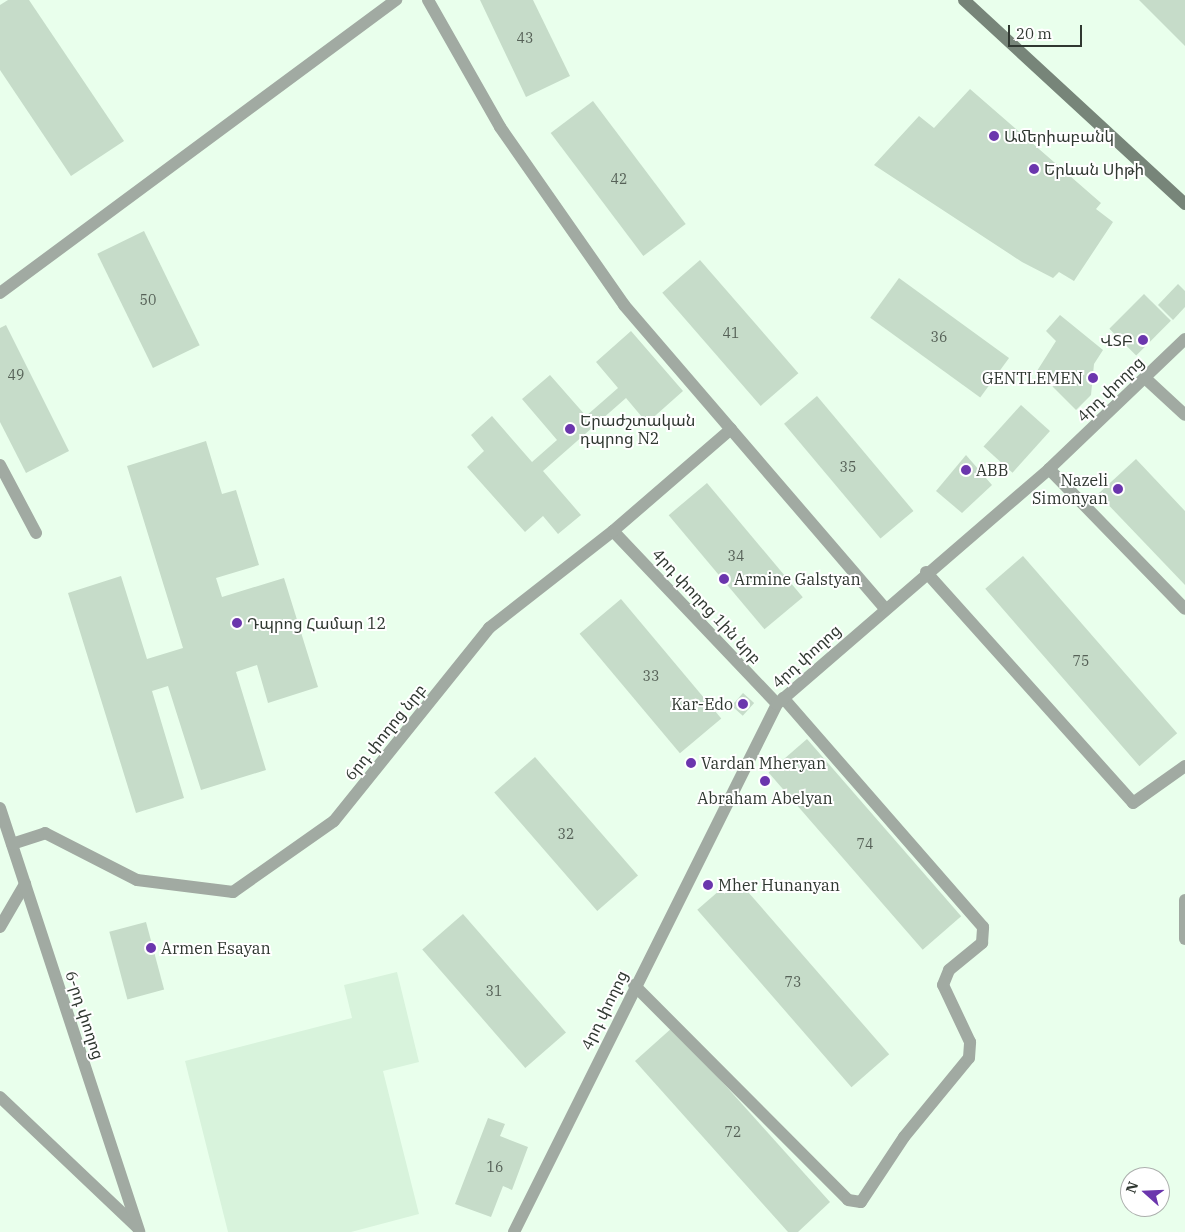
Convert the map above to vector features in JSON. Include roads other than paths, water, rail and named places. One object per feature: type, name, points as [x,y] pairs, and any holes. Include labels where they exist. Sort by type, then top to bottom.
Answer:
[{"type":"main road","points":[[964,0],[1185,204]]},
{"type":"street","points":[[0,293],[396,0]]},
{"type":"street","points":[[428,0],[500,128],[624,305],[884,607]]},
{"type":"street","name":"4րդ փողոց","points":[[514,1232],[634,985],[780,701],[884,607],[1049,469],[1185,339]]},
{"type":"street","points":[[1144,378],[1185,415]]},
{"type":"street","name":"6րդ փողոց նրբ","points":[[12,844],[45,833],[137,880],[233,892],[334,821],[489,628],[613,531],[731,430]]},
{"type":"street","points":[[0,465],[36,533]]},
{"type":"street","points":[[1049,469],[1185,609]]},
{"type":"street","name":"4րդ փողոց 1ին նրբ","points":[[613,531],[780,701],[983,927],[982,943],[949,970],[943,985],[970,1042],[970,1058],[904,1136],[862,1202],[848,1200],[634,985]]},
{"type":"street","points":[[926,572],[1133,803],[1185,766]]},
{"type":"street","name":"6-րդ փողոց","points":[[0,808],[136,1230]]},
{"type":"street","points":[[0,927],[25,884]]},
{"type":"street","points":[[1185,900],[1185,939]]},
{"type":"street","points":[[0,1097],[136,1230]]},
{"type":"place","name":"Ամերիաբանկ","points":[[994,136]]},
{"type":"place","name":"Երևան Սիթի","points":[[1034,169]]},
{"type":"place","name":"ՎՏԲ","points":[[1143,340]]},
{"type":"place","name":"GENTLEMEN","points":[[1093,378]]},
{"type":"place","name":"Երաժշտական դպրոց N2","points":[[570,429]]},
{"type":"place","name":"ABB","points":[[966,470]]},
{"type":"place","name":"Nazeli Simonyan","points":[[1118,489]]},
{"type":"place","name":"Armine Galstyan","points":[[724,579]]},
{"type":"place","name":"Դպրոց Համար 12","points":[[237,623]]},
{"type":"place","name":"Kar-Edo","points":[[743,704]]},
{"type":"place","name":"Vardan Mheryan","points":[[691,763]]},
{"type":"place","name":"Abraham Abelyan","points":[[765,781]]},
{"type":"place","name":"Mher Hunanyan","points":[[708,885]]},
{"type":"place","name":"Armen Esayan","points":[[151,948]]}]
